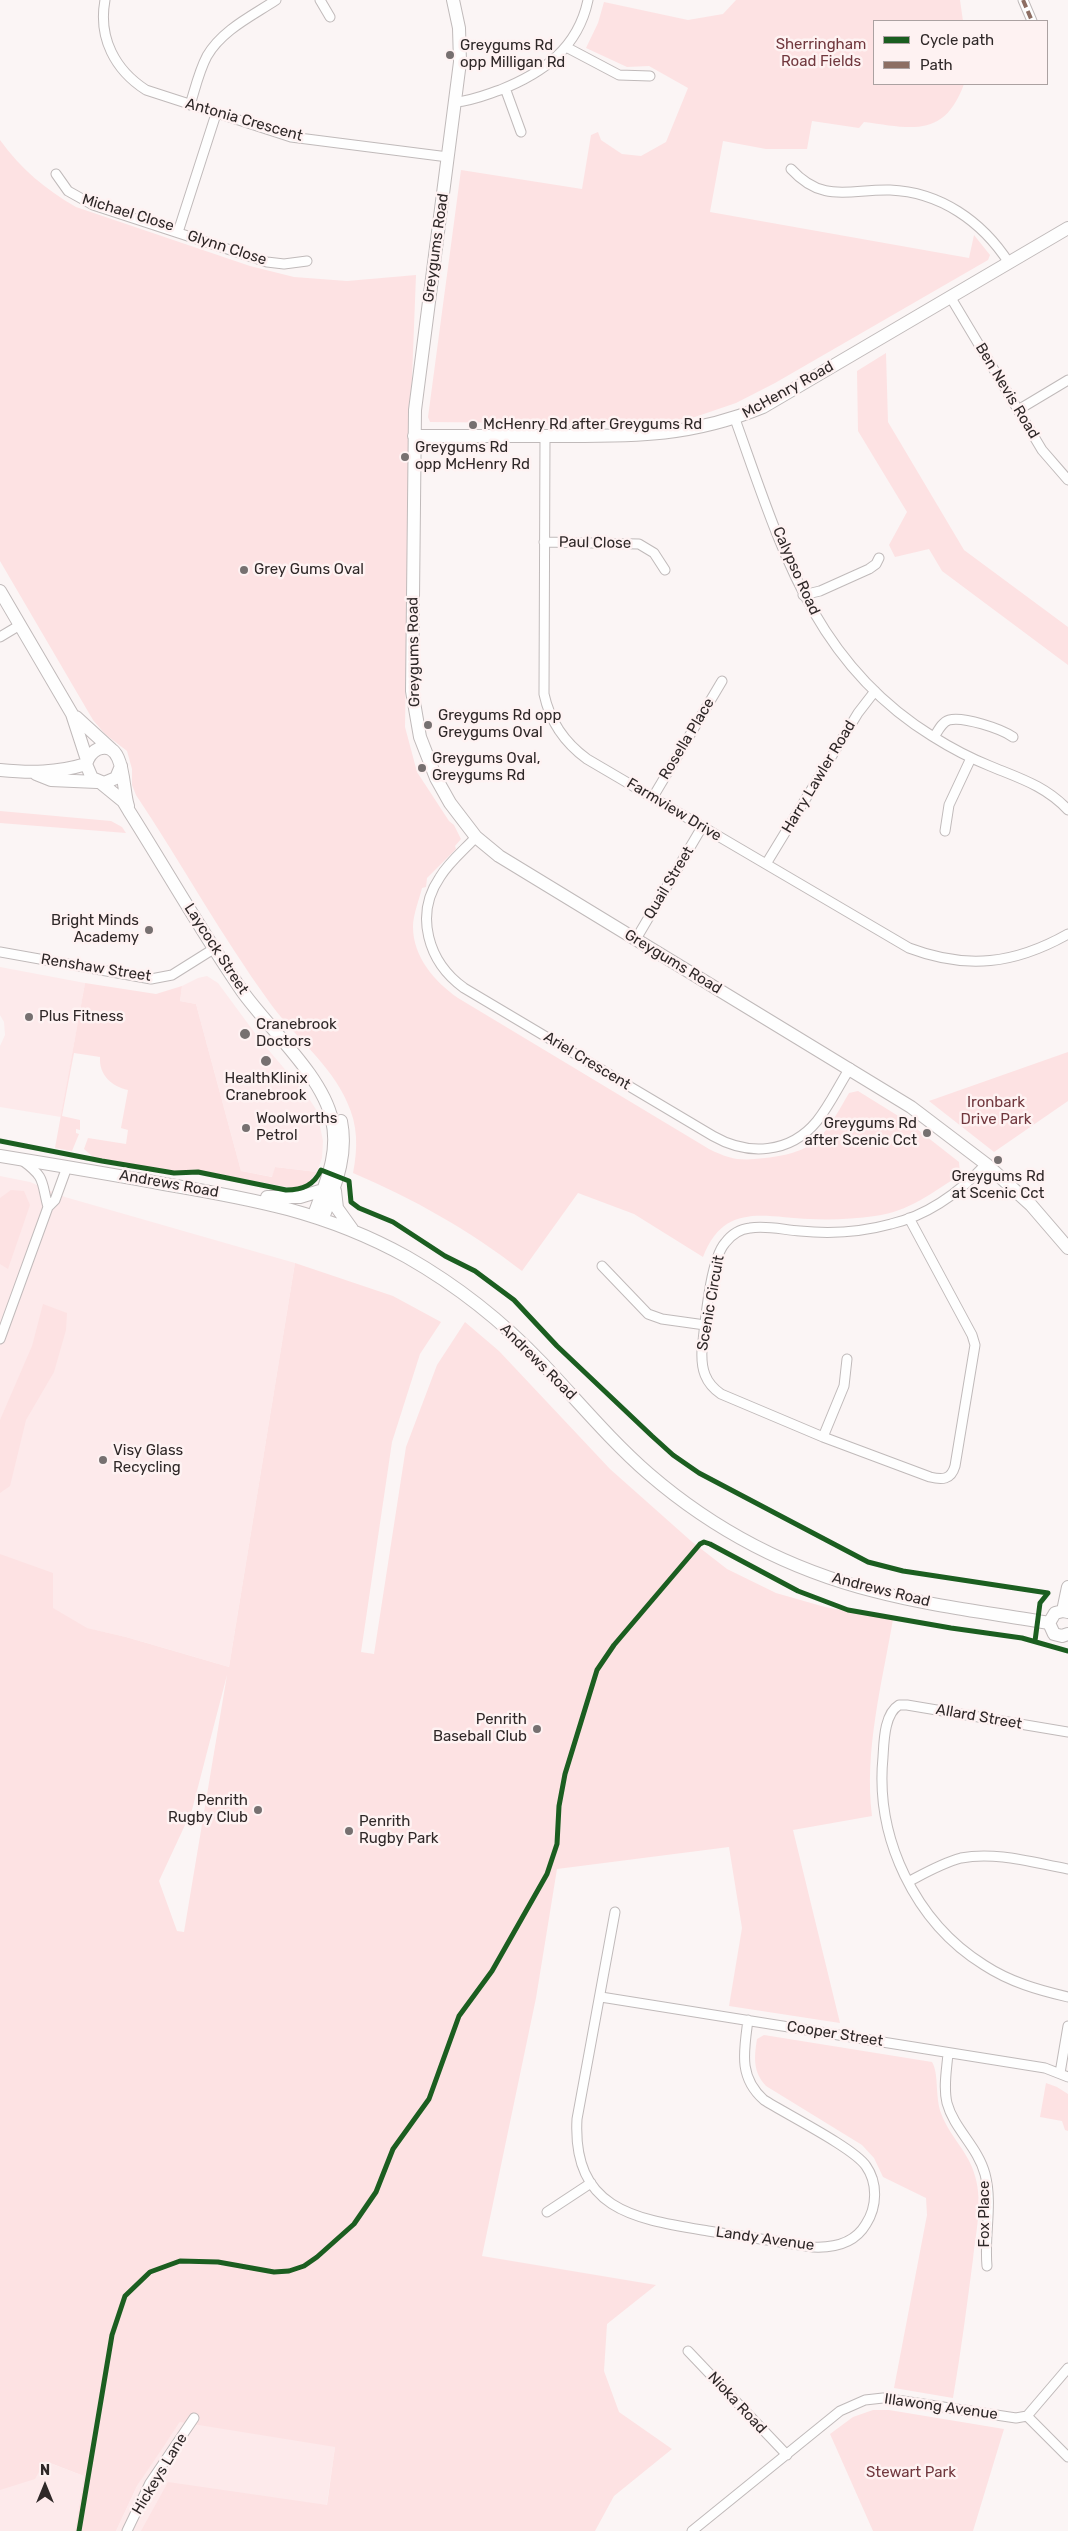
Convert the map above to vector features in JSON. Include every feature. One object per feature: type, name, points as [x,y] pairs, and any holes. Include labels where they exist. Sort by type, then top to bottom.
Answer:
[{"type":"street","name":"Antonia Crescent","points":[[105,0],[103,21],[106,40],[122,70],[146,90],[291,137],[448,157]]},
{"type":"street","points":[[190,105],[204,62],[212,48],[228,32],[276,0]]},
{"type":"street","points":[[320,0],[330,17]]},
{"type":"street","name":"Greygums Road","points":[[453,0],[460,39],[455,102],[417,390],[414,436],[412,673],[414,711],[423,746],[436,778],[450,804],[476,837],[516,868],[850,1068],[911,1107],[986,1164],[1030,1205],[1068,1248]]},
{"type":"street","points":[[455,102],[471,100],[537,74],[566,47],[582,20],[588,0]]},
{"type":"street","points":[[1025,1],[1032,20]]},
{"type":"street","points":[[566,47],[619,75],[650,76]]},
{"type":"street","points":[[505,88],[521,132]]},
{"type":"street","name":"Michael Close","points":[[56,174],[64,188],[86,202],[178,232],[216,114]]},
{"type":"street","points":[[791,169],[802,181],[825,192],[889,190],[909,192],[936,200],[974,222],[993,240],[1009,263]]},
{"type":"street","name":"McHenry Road","points":[[414,436],[657,435],[702,428],[735,419],[763,407],[1068,228]]},
{"type":"street","name":"Glynn Close","points":[[178,232],[267,262],[284,264],[307,261]]},
{"type":"street","name":"Ben Nevis Road","points":[[951,298],[1045,454],[1068,480]]},
{"type":"street","points":[[1018,410],[1068,380]]},
{"type":"street","name":"Calypso Road","points":[[735,419],[785,554],[803,596],[844,658],[875,691],[910,721],[971,758],[1037,785],[1058,800],[1068,810]]},
{"type":"street","name":"Farmview Drive","points":[[545,436],[544,688],[550,715],[565,739],[582,755],[702,827],[896,941],[933,956],[970,962],[1009,958],[1034,952],[1068,934]]},
{"type":"street","name":"Paul Close","points":[[544,542],[639,544],[654,553],[665,570]]},
{"type":"street","points":[[803,596],[820,591],[869,568],[876,564],[879,558]]},
{"type":"street","points":[[0,591],[72,714],[87,762],[88,773],[99,782]]},
{"type":"street","points":[[0,637],[20,626]]},
{"type":"street","name":"Rosella Place","points":[[652,797],[722,681]]},
{"type":"street","name":"Harry Lawler Road","points":[[766,864],[858,713],[875,691]]},
{"type":"street","points":[[33,773],[52,780],[99,782],[114,780],[119,774],[121,766],[119,757],[101,743],[72,714]]},
{"type":"street","points":[[934,737],[942,725],[952,719],[993,726],[1013,737]]},
{"type":"street","points":[[0,770],[33,773],[68,770],[87,762],[98,749],[113,751]]},
{"type":"street","points":[[945,831],[949,805],[971,758]]},
{"type":"street","name":"Laycock Street","points":[[121,766],[129,811]]},
{"type":"street","name":"Laycock Street","points":[[99,782],[118,797],[129,811],[215,948],[262,1018],[314,1080],[327,1092],[341,1121],[343,1153],[336,1184],[319,1217]]},
{"type":"street","name":"Quail Street","points":[[636,939],[702,827]]},
{"type":"street","name":"Ariel Crescent","points":[[476,837],[441,875],[432,890],[427,912],[427,934],[433,952],[446,973],[464,988],[713,1136],[741,1148],[763,1150],[778,1147],[806,1133],[822,1115],[850,1068]]},
{"type":"street","name":"Renshaw Street","points":[[0,952],[151,979],[172,975],[215,948]]},
{"type":"street","name":"Laycock Street","points":[[314,1080],[330,1110],[334,1130],[334,1152],[323,1190],[319,1217]]},
{"type":"street","name":"Andrews Road","points":[[0,1156],[247,1197],[319,1217],[352,1230],[409,1258],[474,1303],[508,1330],[540,1361],[610,1436],[650,1474],[694,1508],[731,1532],[797,1566],[860,1587],[912,1600],[1049,1623],[1054,1634],[1062,1636],[1068,1634]]},
{"type":"street","points":[[0,1338],[48,1206],[45,1185],[42,1180],[36,1172],[19,1159]]},
{"type":"street","name":"Scenic Circuit","points":[[909,1218],[972,1335],[975,1345],[951,1481],[930,1477],[823,1437],[726,1396],[714,1388],[705,1375],[702,1365],[705,1325],[719,1252],[729,1238],[740,1231],[759,1227],[802,1232],[844,1231],[890,1225],[909,1218],[952,1196],[986,1164]]},
{"type":"street","points":[[48,1206],[55,1200],[67,1167]]},
{"type":"street","points":[[336,1184],[337,1208],[352,1230]]},
{"type":"street","points":[[247,1197],[300,1197],[323,1190]]},
{"type":"street","points":[[602,1266],[648,1314],[662,1319],[705,1325]]},
{"type":"street","points":[[823,1437],[844,1386],[847,1359]]},
{"type":"street","points":[[1049,1623],[1055,1613],[1066,1612],[1068,1587]]},
{"type":"street","name":"Allard Street","points":[[908,1882],[892,1845],[882,1797],[883,1753],[889,1716],[892,1710],[899,1705],[907,1704],[1068,1732]]},
{"type":"street","points":[[1068,1869],[1000,1857],[972,1856],[938,1866],[908,1882],[931,1917],[972,1957],[1012,1980],[1068,1997]]},
{"type":"street","name":"Landy Avenue","points":[[615,1912],[576,2130],[580,2159],[591,2183],[620,2210],[648,2221],[813,2247],[839,2245],[858,2234],[867,2223],[874,2204],[875,2189],[870,2174],[856,2156],[771,2104],[755,2091],[746,2077],[743,2064],[748,2020]]},
{"type":"street","name":"Cooper Street","points":[[601,1997],[1045,2068],[1064,2075]]},
{"type":"street","points":[[1064,2075],[1068,2026]]},
{"type":"street","name":"Fox Place","points":[[948,2053],[945,2084],[947,2102],[955,2122],[979,2158],[988,2185],[985,2245],[987,2266]]},
{"type":"street","points":[[547,2212],[591,2183]]},
{"type":"street","name":"Nioka Road","points":[[688,2350],[786,2455]]},
{"type":"street","points":[[1068,2368],[1027,2416],[1068,2457]]},
{"type":"street","name":"Illawong Avenue","points":[[692,2531],[840,2411],[865,2400],[883,2398],[1016,2418],[1027,2416]]},
{"type":"street","name":"Hickeys Lane","points":[[127,2531],[150,2484],[194,2418]]},
{"type":"shaded area","points":[[0,967],[85,983],[61,1117],[0,1107],[0,1046],[5,1035],[4,1022],[0,1015]]},
{"type":"shaded area","points":[[207,976],[218,983],[260,1040],[306,1094],[317,1111],[323,1141],[322,1158],[317,1172],[275,1167],[273,1177],[241,1171],[196,1004],[180,1001],[182,986]]},
{"type":"shaded area","points":[[0,1176],[30,1182],[65,1197],[295,1263],[229,1667],[126,1637],[0,1609]]},
{"type":"shaded area","points":[[241,2337],[335,2447],[323,2531],[116,2531],[137,2486],[158,2453]]},
{"type":"shaded area","points":[[0,2444],[84,2476],[75,2531],[0,2531]]},
{"type":"green space","name":"Sherringham Road Fields","points":[[736,0],[960,0],[963,20],[873,20],[873,85],[964,85],[956,102],[947,114],[936,122],[924,126],[911,127],[864,122],[859,128],[812,121],[807,149],[766,149],[723,141],[710,212],[969,258],[974,235],[990,255],[988,260],[775,383],[736,403],[692,418],[637,424],[430,422],[428,417],[461,170],[582,189],[591,135],[598,132],[601,140],[622,154],[641,156],[666,142],[688,88],[649,66],[627,67],[586,48],[598,23],[604,2],[688,20],[723,14]]},
{"type":"green space","points":[[0,140],[34,178],[76,207],[250,266],[294,277],[347,281],[416,275],[410,430],[405,727],[417,772],[449,821],[454,825],[461,839],[455,846],[456,849],[427,878],[426,887],[422,888],[414,918],[414,938],[417,949],[427,968],[441,984],[458,998],[709,1149],[724,1155],[743,1159],[765,1158],[783,1155],[808,1146],[825,1131],[849,1093],[858,1091],[908,1122],[959,1162],[960,1175],[909,1206],[887,1214],[834,1219],[761,1216],[734,1220],[722,1228],[712,1239],[703,1257],[634,1214],[578,1193],[522,1271],[482,1242],[440,1216],[353,1173],[356,1155],[355,1128],[351,1111],[340,1089],[322,1063],[279,1015],[235,952],[136,795],[132,785],[132,769],[127,751],[105,734],[93,720],[0,561]]},
{"type":"green space","points":[[886,353],[888,422],[964,550],[1068,627],[1068,665],[942,571],[929,549],[895,557],[889,545],[907,512],[858,431],[857,371]]},
{"type":"green space","points":[[0,811],[111,821],[122,827],[126,833],[0,823]]},
{"type":"green space","points":[[85,983],[156,994],[182,986],[180,1001],[196,1004],[241,1171],[272,1177],[275,1167],[317,1172],[307,1185],[292,1188],[206,1172],[176,1172],[93,1157],[84,1149],[88,1138],[126,1144],[128,1130],[121,1128],[128,1090],[116,1086],[107,1079],[100,1063],[100,1057],[74,1053],[62,1116],[80,1120],[80,1130],[76,1129],[76,1133],[79,1134],[72,1151],[55,1148]]},
{"type":"green space","name":"Ironbark Drive Park","points":[[1068,1052],[1068,1101],[994,1152],[929,1101]]},
{"type":"green space","points":[[11,1190],[24,1191],[30,1205],[8,1269],[0,1264],[0,1198]]},
{"type":"green space","points":[[295,1263],[393,1296],[441,1322],[420,1354],[392,1442],[361,1652],[374,1654],[406,1447],[437,1365],[465,1322],[499,1351],[610,1469],[691,1541],[727,1569],[776,1593],[825,1607],[893,1619],[879,1692],[872,1742],[870,1791],[872,1816],[793,1830],[840,2023],[729,2006],[742,1928],[729,1847],[557,1869],[536,1998],[482,2256],[656,2285],[607,2324],[604,2371],[619,2412],[672,2449],[614,2496],[595,2531],[141,2531],[168,2482],[327,2505],[335,2447],[180,2422],[137,2486],[116,2531],[75,2531],[84,2476],[45,2461],[35,2479],[0,2490],[0,1554],[53,1573],[53,1608],[87,1628],[126,1637],[229,1667]],"holes":[[[227,1675],[184,1932],[177,1931],[159,1881],[192,1810]]]},
{"type":"green space","points":[[43,1304],[67,1313],[66,1330],[54,1372],[26,1420],[10,1486],[0,1493],[0,1420],[32,1346]]},
{"type":"green space","points":[[764,2035],[932,2062],[936,2072],[939,2107],[949,2129],[972,2167],[977,2186],[979,2207],[953,2398],[894,2388],[927,2215],[926,2198],[883,2177],[874,2158],[862,2145],[766,2086],[759,2075],[755,2059],[757,2039]]},
{"type":"green space","points":[[1046,2083],[1068,2094],[1068,2131],[1065,2130],[1062,2121],[1040,2117]]},
{"type":"green space","name":"Stewart Park","points":[[873,2410],[889,2410],[1004,2429],[973,2531],[873,2531],[830,2434],[853,2417]]},
{"type":"marked path","points":[[1023,0],[1032,20]]},
{"type":"cycle path","points":[[0,1141],[174,1173],[198,1172],[286,1190],[307,1186],[321,1170],[349,1181],[351,1202],[359,1208],[393,1222],[445,1256],[475,1271],[514,1300],[557,1346],[652,1436],[673,1455],[699,1473],[868,1562],[903,1571],[1048,1593],[1040,1603],[1035,1641]]},
{"type":"cycle path","points":[[79,2531],[112,2335],[125,2296],[150,2272],[180,2261],[218,2262],[274,2272],[289,2271],[304,2266],[317,2257],[354,2224],[376,2192],[393,2149],[429,2099],[459,2016],[492,1971],[547,1874],[557,1844],[559,1806],[565,1774],[597,1670],[614,1645],[700,1544],[704,1542],[710,1544],[798,1591],[848,1610],[1022,1638],[1068,1651]]},
{"type":"place","name":"Greygums Rd opp Milligan Rd","points":[[450,55]]},
{"type":"place","name":"McHenry Rd after Greygums Rd","points":[[473,425]]},
{"type":"place","name":"Greygums Rd opp McHenry Rd","points":[[405,457]]},
{"type":"place","name":"Grey Gums Oval","points":[[244,570]]},
{"type":"place","name":"Greygums Rd opp Greygums Oval","points":[[428,725]]},
{"type":"place","name":"Greygums Oval, Greygums Rd","points":[[422,768]]},
{"type":"place","name":"Bright Minds Academy","points":[[149,930]]},
{"type":"place","name":"Plus Fitness","points":[[29,1017]]},
{"type":"place","name":"Cranebrook Doctors","points":[[245,1034]]},
{"type":"place","name":"HealthKlinix Cranebrook","points":[[266,1061]]},
{"type":"place","name":"Woolworths Petrol","points":[[246,1128]]},
{"type":"place","name":"Greygums Rd after Scenic Cct","points":[[927,1133]]},
{"type":"place","name":"Greygums Rd at Scenic Cct","points":[[998,1160]]},
{"type":"place","name":"Visy Glass Recycling","points":[[103,1460]]},
{"type":"place","name":"Penrith Baseball Club","points":[[537,1729]]},
{"type":"place","name":"Penrith Rugby Club","points":[[258,1810]]},
{"type":"place","name":"Penrith Rugby Park","points":[[349,1831]]}]
